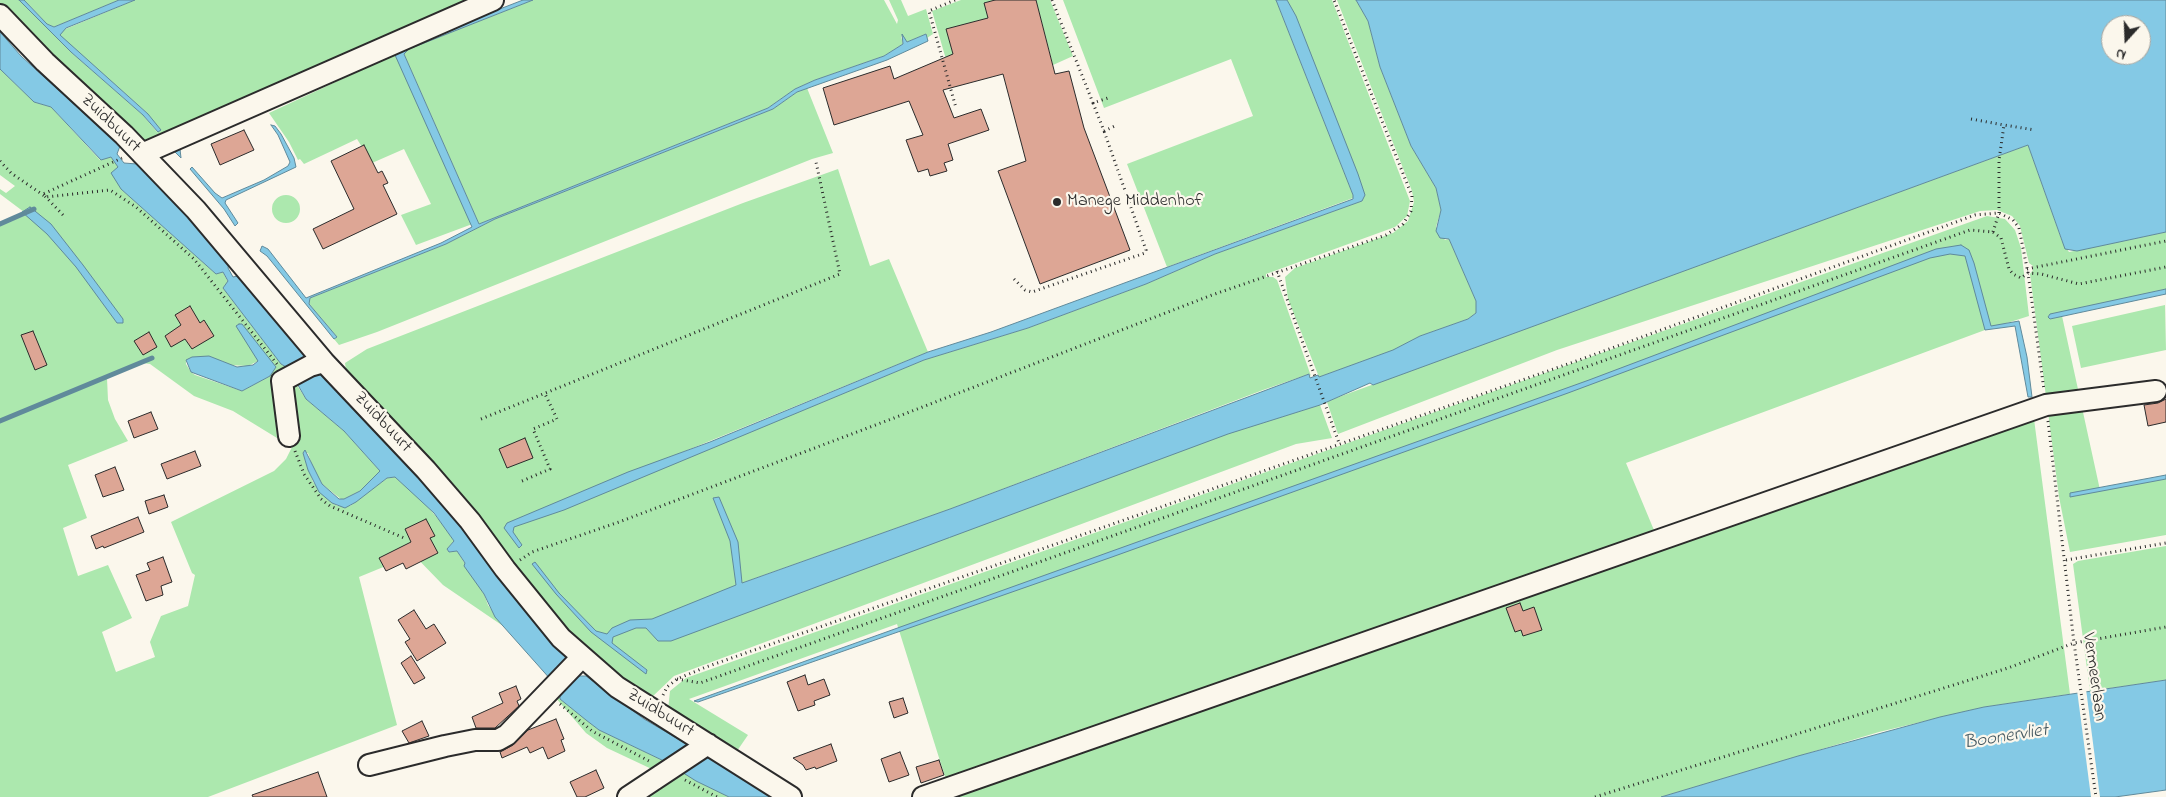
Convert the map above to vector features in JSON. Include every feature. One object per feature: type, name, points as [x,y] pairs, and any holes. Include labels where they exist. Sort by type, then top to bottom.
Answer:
[{"type":"street","points":[[142,154],[493,0]]},
{"type":"street","name":"Zuidbuurt","points":[[0,15],[44,62],[142,154],[238,257],[304,370],[426,470],[470,521],[541,615],[575,665],[617,687],[704,746],[791,797]]},
{"type":"street","points":[[289,436],[304,370]]},
{"type":"street","points":[[923,797],[2046,405],[2156,391]]},
{"type":"street","points":[[369,766],[445,746],[475,740],[498,740],[507,735],[575,665]]},
{"type":"street","points":[[628,797],[672,770],[704,746]]},
{"type":"path","points":[[955,0],[929,11],[956,108]]},
{"type":"path","points":[[1014,279],[1025,290],[1032,292],[1145,253],[1146,250],[1104,131],[1052,0]]},
{"type":"path","points":[[505,569],[532,552],[619,522],[1277,271],[1386,235],[1403,224],[1411,211],[1412,196],[1334,0]]},
{"type":"path","points":[[1093,103],[1108,98]]},
{"type":"path","points":[[1971,120],[2035,130]]},
{"type":"path","points":[[1104,131],[1117,125]]},
{"type":"path","points":[[1993,232],[1999,213],[1999,160],[2004,125]]},
{"type":"path","points":[[0,161],[11,173],[46,197],[110,190],[136,207],[194,259],[279,367],[304,370]]},
{"type":"path","points":[[482,419],[840,274],[816,162]]},
{"type":"path","points":[[43,194],[108,166]]},
{"type":"path","points":[[43,194],[63,215]]},
{"type":"path","points":[[654,711],[667,687],[677,679],[1339,443],[1582,359],[1975,215],[1999,213],[2013,220],[2019,228],[2027,269],[2166,240]]},
{"type":"path","points":[[677,679],[700,684],[1970,230],[1993,232],[2001,238],[2009,269],[2013,274],[2021,278],[2028,274],[2041,274],[2079,284],[2166,267]]},
{"type":"path","points":[[1277,271],[1339,443]]},
{"type":"path","points":[[522,482],[550,469],[533,429],[557,419],[546,394]]},
{"type":"path","points":[[289,436],[304,474],[321,499],[338,510],[404,538]]},
{"type":"path","name":"Vermeerlaan","points":[[2096,797],[2074,642],[2065,560],[2166,543]]},
{"type":"path","points":[[1595,797],[2008,668],[2074,642],[2166,626]]},
{"type":"path","points":[[553,689],[561,705],[592,732],[672,770],[717,797]]},
{"type":"green space","points":[[0,0],[19,0],[71,52],[143,115],[158,133],[148,114],[63,39],[60,35],[63,30],[135,0],[463,0],[467,7],[144,143],[0,9]]},
{"type":"green space","points":[[24,0],[119,0],[54,27],[47,24]]},
{"type":"green space","points":[[533,0],[884,0],[897,24],[898,20],[889,0],[901,0],[908,16],[926,9],[933,34],[927,38],[926,34],[907,42],[901,36],[903,44],[884,56],[815,80],[795,89],[768,108],[479,224],[404,54],[409,49]]},
{"type":"green space","points":[[961,0],[995,0],[985,3],[988,18],[947,29],[960,85],[954,87],[932,11]]},
{"type":"green space","points":[[1036,0],[1050,0],[1073,56],[1053,65]]},
{"type":"green space","points":[[1063,0],[1276,0],[1353,198],[1167,267],[1127,164],[1253,116],[1231,59],[1104,108]]},
{"type":"green space","points":[[1287,0],[1332,0],[1410,201],[1407,216],[1395,227],[1266,274],[1266,277],[1273,277],[1277,280],[1311,376],[1309,374],[1263,390],[950,509],[736,585],[1320,405],[1332,438],[1296,444],[674,676],[652,697],[644,698],[602,667],[555,619],[347,377],[345,363],[367,349],[743,203],[838,169],[870,266],[889,259],[928,352],[521,518],[551,514],[924,360],[1028,328],[1146,284],[1215,254],[1362,201],[1296,17]]},
{"type":"green space","points":[[1337,0],[1356,0],[1368,21],[1380,67],[1411,146],[1436,188],[1441,210],[1436,227],[1445,240],[1449,239],[1476,301],[1476,313],[1468,319],[1420,336],[1394,350],[1319,377],[1288,299],[1285,277],[1295,268],[1393,233],[1408,221],[1414,202],[1412,191]]},
{"type":"green space","points":[[400,52],[475,223],[416,245],[401,215],[431,204],[404,149],[372,163],[357,139],[304,164],[300,159],[298,160],[289,142],[269,113]]},
{"type":"green space","points":[[0,69],[34,102],[51,107],[100,160],[111,157],[119,167],[121,189],[216,274],[223,272],[228,282],[223,288],[281,364],[288,368],[274,396],[277,438],[233,411],[194,396],[150,364],[142,363],[107,378],[108,400],[115,419],[128,441],[68,465],[87,518],[63,528],[78,576],[108,565],[132,618],[102,632],[116,672],[155,657],[150,642],[161,616],[188,606],[195,575],[192,573],[171,522],[274,471],[286,459],[292,447],[294,435],[289,404],[294,381],[306,399],[344,431],[380,471],[360,491],[342,500],[322,484],[313,468],[308,453],[303,453],[313,482],[332,503],[338,506],[350,506],[387,478],[395,477],[424,502],[443,525],[454,541],[447,549],[449,552],[457,551],[484,594],[488,605],[503,626],[443,585],[410,551],[398,561],[359,577],[397,725],[208,797],[0,797],[0,223],[24,212],[0,194],[0,189],[6,193],[15,186],[0,175]],"holes":[[[258,359],[270,376],[242,391],[195,375],[186,364],[186,360],[222,361],[228,365],[248,366],[258,361]]]},
{"type":"green space","points":[[807,88],[833,153],[812,159],[377,332],[339,345],[334,339],[337,337],[309,304],[310,298],[446,244],[495,219],[773,109],[797,92]]},
{"type":"green space","points":[[2028,145],[2062,241],[2069,252],[2166,232],[2166,289],[2048,316],[2050,319],[2062,316],[2100,490],[2166,479],[2166,535],[2070,552],[2059,497],[2030,274],[2033,266],[2029,263],[2020,226],[2012,216],[1997,210],[1980,211],[1557,350],[1338,434],[1327,402],[1336,398]]},
{"type":"green space","points":[[286,195],[296,199],[300,209],[296,219],[286,223],[276,219],[272,209],[276,199]]},
{"type":"green space","points":[[1987,216],[2005,219],[2015,230],[2021,248],[2029,316],[1985,330],[1626,463],[1656,535],[946,780],[897,624],[689,699],[748,735],[737,751],[690,725],[668,710],[670,691],[686,678]]},
{"type":"green space","points":[[2165,305],[2166,350],[2081,368],[2072,326]]},
{"type":"green space","points":[[2034,419],[2070,694],[1984,707],[1879,732],[1661,797],[938,797],[1462,619]]},
{"type":"green space","points":[[2166,546],[2166,680],[2090,691],[2073,564],[2078,561]]},
{"type":"green space","points":[[561,690],[560,699],[599,730],[666,762],[729,797],[643,797],[658,772],[607,748],[586,733],[555,697]]},
{"type":"water","points":[[19,0],[24,0],[47,24],[54,27],[119,0],[135,0],[66,28],[60,35],[148,114],[161,130],[158,132],[143,115],[71,52]]},
{"type":"water","points":[[523,0],[533,0],[409,49],[404,54],[479,224],[768,108],[795,89],[815,80],[884,56],[903,44],[902,34],[907,42],[926,34],[928,41],[887,60],[797,92],[773,109],[495,219],[446,244],[310,298],[309,304],[337,337],[334,339],[267,256],[260,251],[262,246],[268,249],[306,298],[441,243],[472,227],[395,55],[180,149],[181,158],[172,149],[407,45]]},
{"type":"water","points":[[1276,0],[1287,0],[1296,16],[1358,174],[1365,195],[1362,201],[1215,254],[1146,284],[1028,328],[924,360],[564,510],[514,527],[513,532],[522,545],[519,548],[504,528],[507,523],[628,472],[710,442],[928,352],[991,332],[1353,199]]},
{"type":"water","points":[[1356,0],[2166,0],[2166,232],[2077,251],[2065,249],[2028,145],[1373,385],[1370,383],[1320,405],[1228,434],[671,641],[658,641],[646,628],[636,628],[613,637],[612,643],[647,670],[646,674],[591,632],[556,594],[532,564],[535,562],[559,593],[596,631],[607,634],[612,628],[630,620],[652,619],[736,585],[730,541],[713,498],[719,497],[738,542],[742,583],[950,509],[1309,374],[1310,378],[1318,375],[1319,377],[1393,350],[1420,336],[1468,319],[1476,313],[1476,301],[1449,239],[1440,238],[1436,231],[1441,210],[1436,188],[1411,146],[1380,67],[1368,21]]},
{"type":"water","points":[[0,32],[21,56],[120,146],[117,154],[124,163],[137,164],[198,225],[229,263],[228,268],[233,277],[242,275],[306,353],[306,361],[351,403],[402,456],[476,543],[537,626],[568,658],[572,676],[586,676],[644,719],[777,797],[729,797],[696,781],[666,762],[599,730],[560,699],[560,690],[495,617],[484,594],[464,566],[465,563],[457,551],[449,552],[447,549],[454,541],[434,513],[395,477],[387,478],[356,502],[345,508],[332,503],[319,492],[308,470],[303,453],[305,450],[322,484],[339,499],[344,499],[360,491],[380,471],[344,431],[306,399],[288,368],[281,364],[223,288],[228,281],[223,272],[216,274],[121,189],[111,173],[118,167],[111,157],[101,160],[51,107],[34,102],[0,69]]},
{"type":"water","points":[[271,125],[275,126],[281,134],[294,158],[296,167],[226,200],[225,203],[238,223],[235,226],[224,209],[190,169],[192,167],[215,193],[222,198],[264,180],[288,166],[290,162],[278,135]]},
{"type":"water","points":[[30,207],[51,224],[123,319],[123,323],[117,323],[76,267],[47,234],[22,212]]},
{"type":"water","points":[[1961,245],[1969,250],[1974,263],[1991,326],[2019,321],[2027,357],[2032,397],[2028,397],[2015,326],[1985,330],[1965,256],[1950,254],[1930,258],[1568,393],[1112,557],[698,702],[694,701],[1589,380],[1936,249]]},
{"type":"water","points":[[2166,289],[2166,294],[2050,319],[2048,317],[2050,314]]},
{"type":"water","points":[[242,324],[276,367],[270,376],[242,391],[191,372],[186,360],[192,357],[209,356],[237,367],[253,365],[258,361],[236,326]]},
{"type":"water","points":[[2166,475],[2166,479],[2070,497],[2070,493]]},
{"type":"water","name":"Boonervliet","points":[[2166,680],[2166,790],[2115,797],[1661,797],[1798,756],[1940,717],[1984,707]]},
{"type":"pier","points":[[2086,689],[2100,797],[2091,797],[2077,690]]},
{"type":"building","points":[[995,0],[1036,0],[1055,74],[1069,71],[1084,128],[1130,250],[1040,284],[998,171],[1026,161],[1003,74],[943,90],[954,118],[981,109],[989,130],[948,144],[953,160],[944,163],[947,171],[930,176],[928,169],[918,172],[906,140],[923,135],[909,101],[834,125],[823,88],[890,66],[894,79],[953,54],[946,29],[988,18],[984,3]]},
{"type":"building","points":[[244,130],[254,150],[220,165],[211,144]]},
{"type":"building","points":[[364,145],[378,173],[382,171],[388,183],[383,185],[397,214],[323,249],[313,229],[354,209],[331,161]]},
{"type":"building","points":[[190,306],[200,323],[204,320],[214,336],[192,349],[185,339],[171,347],[165,336],[181,325],[175,315]]},
{"type":"building","points":[[33,331],[47,365],[35,370],[21,335]]},
{"type":"building","points":[[149,332],[157,347],[143,355],[134,341]]},
{"type":"building","points":[[2166,399],[2166,422],[2148,426],[2144,405],[2158,403]]},
{"type":"building","points":[[151,412],[158,429],[134,438],[128,421]]},
{"type":"building","points":[[525,438],[533,458],[507,468],[499,449]]},
{"type":"building","points":[[195,451],[201,466],[167,479],[161,464]]},
{"type":"building","points":[[115,467],[124,490],[103,497],[95,475]]},
{"type":"building","points":[[164,495],[168,507],[149,514],[145,501]]},
{"type":"building","points":[[138,517],[144,532],[104,548],[103,546],[96,549],[91,536]]},
{"type":"building","points":[[426,519],[435,536],[430,538],[438,553],[406,569],[403,563],[386,571],[379,558],[411,542],[405,529]]},
{"type":"building","points":[[163,557],[172,582],[161,586],[163,595],[146,601],[136,575],[150,570],[147,563]]},
{"type":"building","points":[[1520,603],[1523,611],[1534,607],[1542,630],[1523,636],[1521,630],[1515,632],[1506,608]]},
{"type":"building","points":[[414,610],[426,629],[434,624],[446,643],[417,661],[405,642],[410,639],[398,620]]},
{"type":"building","points":[[411,656],[425,678],[414,684],[401,663]]},
{"type":"building","points":[[805,675],[808,685],[824,679],[830,695],[814,701],[815,705],[798,711],[787,682]]},
{"type":"building","points":[[516,686],[521,699],[517,701],[519,706],[495,728],[476,728],[472,717],[503,703],[499,693]]},
{"type":"building","points":[[903,698],[908,713],[894,718],[889,702]]},
{"type":"building","points":[[556,719],[564,739],[561,740],[565,751],[548,759],[543,747],[530,753],[527,747],[502,758],[500,752],[513,745],[528,730]]},
{"type":"building","points":[[422,721],[429,736],[409,743],[402,731]]},
{"type":"building","points":[[831,744],[837,761],[816,769],[815,767],[806,770],[803,765],[793,758]]},
{"type":"building","points":[[900,752],[909,775],[889,782],[881,759]]},
{"type":"building","points":[[939,760],[944,775],[921,783],[916,767]]},
{"type":"building","points":[[596,770],[604,788],[585,797],[577,797],[570,782]]},
{"type":"building","points":[[318,772],[327,797],[253,797],[252,795]]},
{"type":"waterway","points":[[0,224],[34,209]]},
{"type":"waterway","points":[[0,421],[152,358]]},
{"type":"place","name":"Manege Middenhof","points":[[1057,202]]}]
